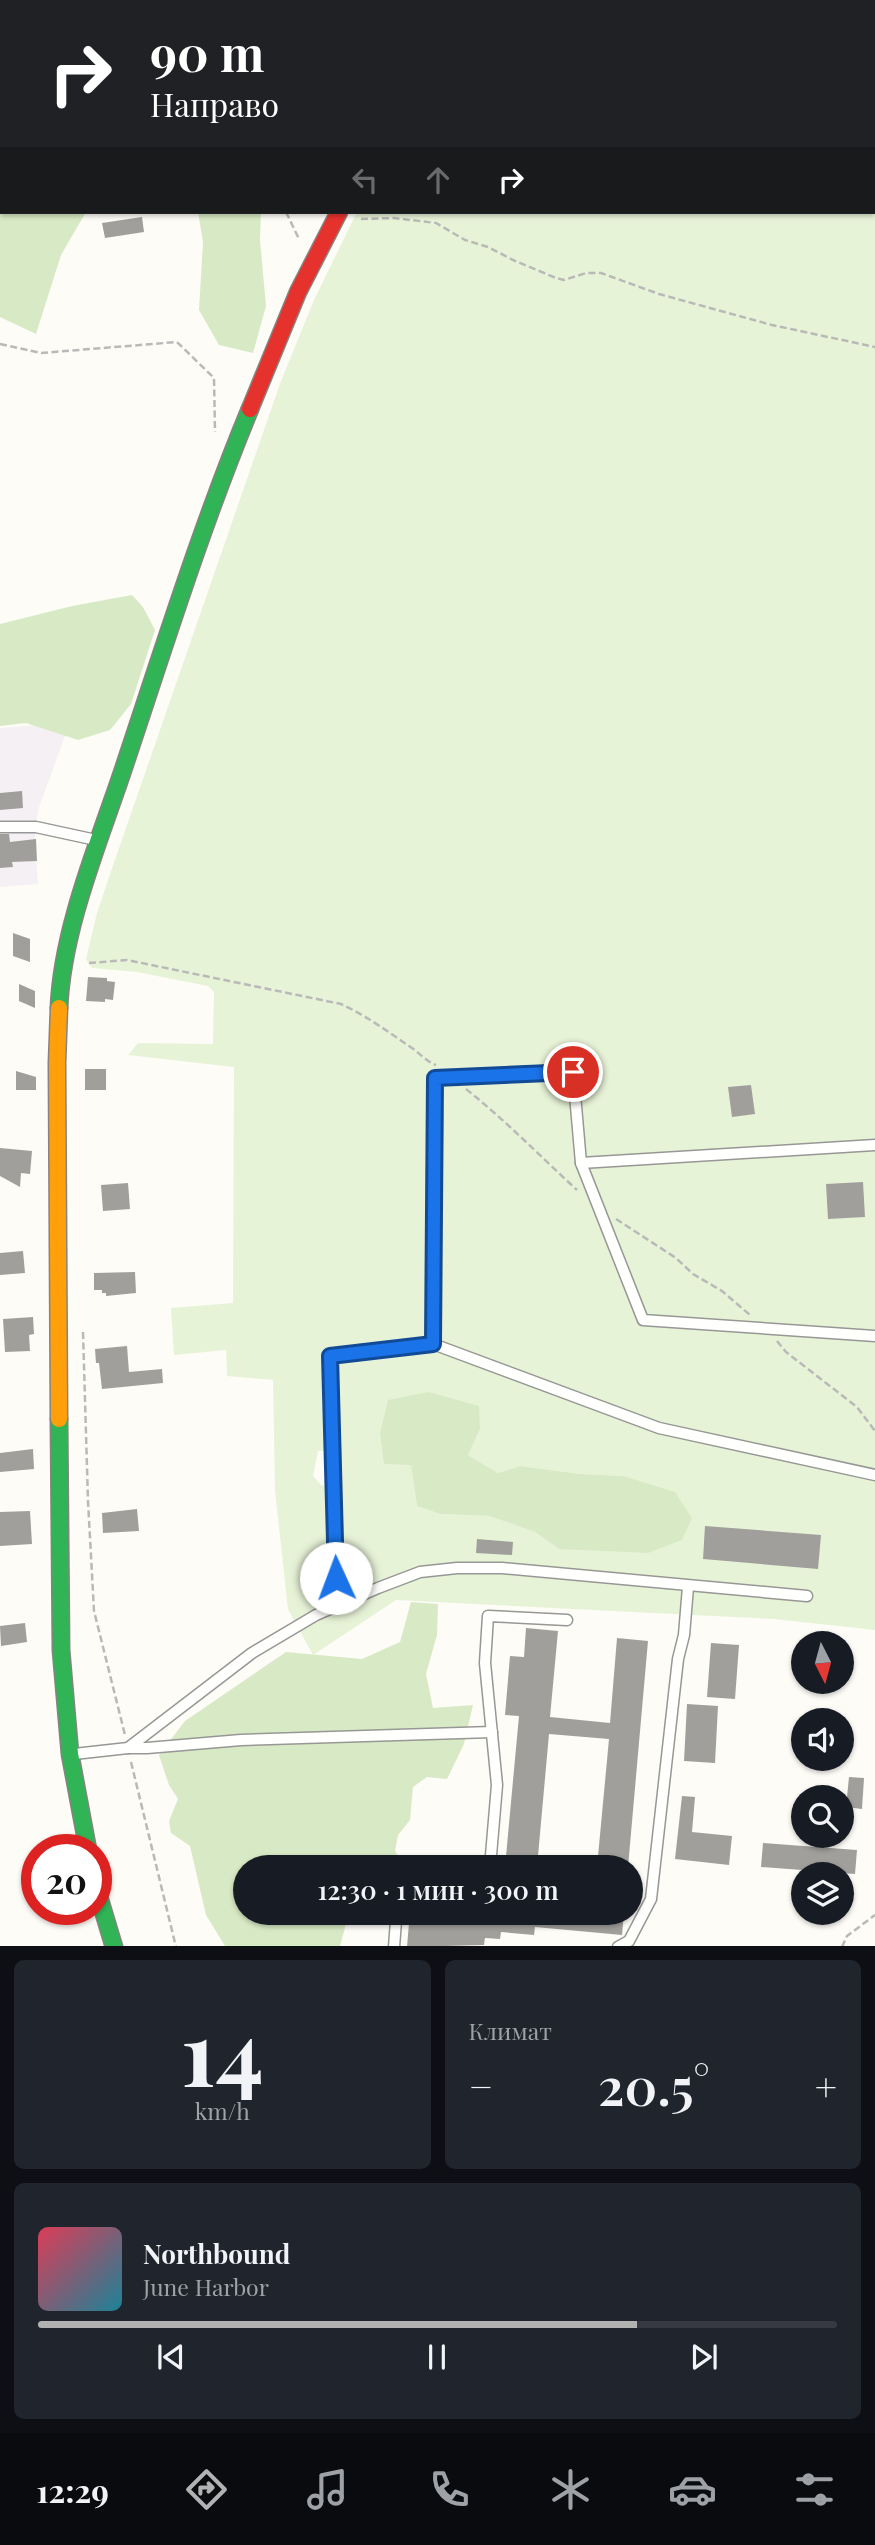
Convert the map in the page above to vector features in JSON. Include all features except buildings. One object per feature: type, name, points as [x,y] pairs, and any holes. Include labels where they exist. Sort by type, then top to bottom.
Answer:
[{"type":"main road","points":[[85,1834],[70,1754],[61,1650],[58,1007],[63,968],[78,905],[216,491],[298,292],[337,214]]},
{"type":"main road","points":[[107,1925],[114,1946]]},
{"type":"lane","points":[[0,827],[36,827],[99,841]]},
{"type":"lane","points":[[433,1344],[435,1078],[573,1072],[581,1163],[643,1320],[875,1336]]},
{"type":"lane","points":[[581,1163],[875,1145]]},
{"type":"lane","points":[[337,1606],[330,1356],[433,1344],[659,1428],[875,1475]]},
{"type":"lane","points":[[128,1748],[252,1653],[316,1615],[420,1572],[457,1568],[502,1568],[807,1596]]},
{"type":"lane","points":[[620,1946],[629,1941],[651,1899],[688,1587]]},
{"type":"lane","points":[[491,1855],[497,1795],[485,1663],[488,1616],[567,1620]]},
{"type":"lane","points":[[70,1754],[241,1740],[492,1732]]},
{"type":"lane","points":[[394,1946],[396,1925]]},
{"type":"path","points":[[341,214],[354,218],[394,218],[436,223],[465,240],[488,247],[556,278],[601,273],[659,294],[772,325],[875,347]]},
{"type":"path","points":[[0,344],[41,353],[177,342],[214,378],[215,441]]},
{"type":"path","points":[[81,967],[93,962],[127,960],[341,1004],[411,1047],[428,1062],[440,1066]]},
{"type":"path","points":[[463,1086],[507,1121],[525,1142],[579,1192]]},
{"type":"path","points":[[612,1216],[676,1258],[693,1274],[722,1291],[753,1317]]},
{"type":"path","points":[[83,1328],[94,1611],[176,1946]]},
{"type":"path","points":[[771,1334],[786,1352],[857,1407],[875,1431]]},
{"type":"path","points":[[842,1946],[847,1936],[875,1915]]},
{"type":"shaded area","points":[[64,723],[66,733],[38,810],[35,836],[38,884],[0,887],[0,728]]},
{"type":"green space","points":[[0,214],[85,214],[61,255],[36,334],[0,317]]},
{"type":"green space","points":[[198,214],[261,214],[260,240],[266,306],[253,353],[219,345],[199,310],[203,242]]},
{"type":"green space","points":[[356,214],[875,214],[875,1630],[774,1619],[396,1600],[313,1655],[288,1609],[275,1491],[273,1380],[227,1376],[226,1350],[174,1355],[171,1308],[233,1303],[234,1067],[128,1055],[138,1043],[213,1044],[214,992],[208,986],[137,972],[92,968],[86,959],[109,877],[281,381],[314,300]],"holes":[[[480,1429],[468,1455],[498,1473],[520,1466],[623,1476],[559,1549],[535,1532],[489,1516],[440,1514],[417,1506],[411,1464]],[[318,1451],[332,1451],[341,1470],[338,1476],[324,1486],[313,1476]]]},
{"type":"green space","points":[[132,595],[143,607],[155,630],[131,704],[110,730],[78,740],[26,723],[0,726],[0,624],[72,606]]},
{"type":"green space","points":[[429,1392],[479,1406],[480,1429],[468,1455],[498,1473],[520,1466],[623,1476],[675,1492],[692,1518],[682,1540],[648,1553],[559,1549],[535,1532],[489,1516],[440,1514],[417,1506],[411,1465],[384,1464],[380,1433],[388,1400]]},
{"type":"green space","points":[[411,1602],[438,1604],[437,1635],[426,1674],[433,1708],[473,1705],[464,1744],[447,1779],[427,1777],[413,1787],[410,1820],[398,1835],[395,1851],[398,1855],[233,1855],[233,1925],[346,1925],[340,1946],[225,1946],[206,1915],[190,1846],[171,1833],[169,1821],[178,1799],[169,1785],[159,1755],[185,1721],[286,1652],[362,1659],[400,1642]]},
{"type":"traffic: fast","points":[[59,1008],[67,947],[84,884],[200,541],[250,409]]},
{"type":"traffic: fast","points":[[59,1419],[61,1650],[70,1754],[85,1834]]},
{"type":"traffic: fast","points":[[107,1925],[114,1946]]},
{"type":"traffic: slow","points":[[59,1008],[59,1419]]},
{"type":"traffic: jam","points":[[250,409],[298,292],[338,214]]},
{"type":"route","points":[[336,1578],[330,1356],[433,1344],[435,1078],[573,1072]]}]
